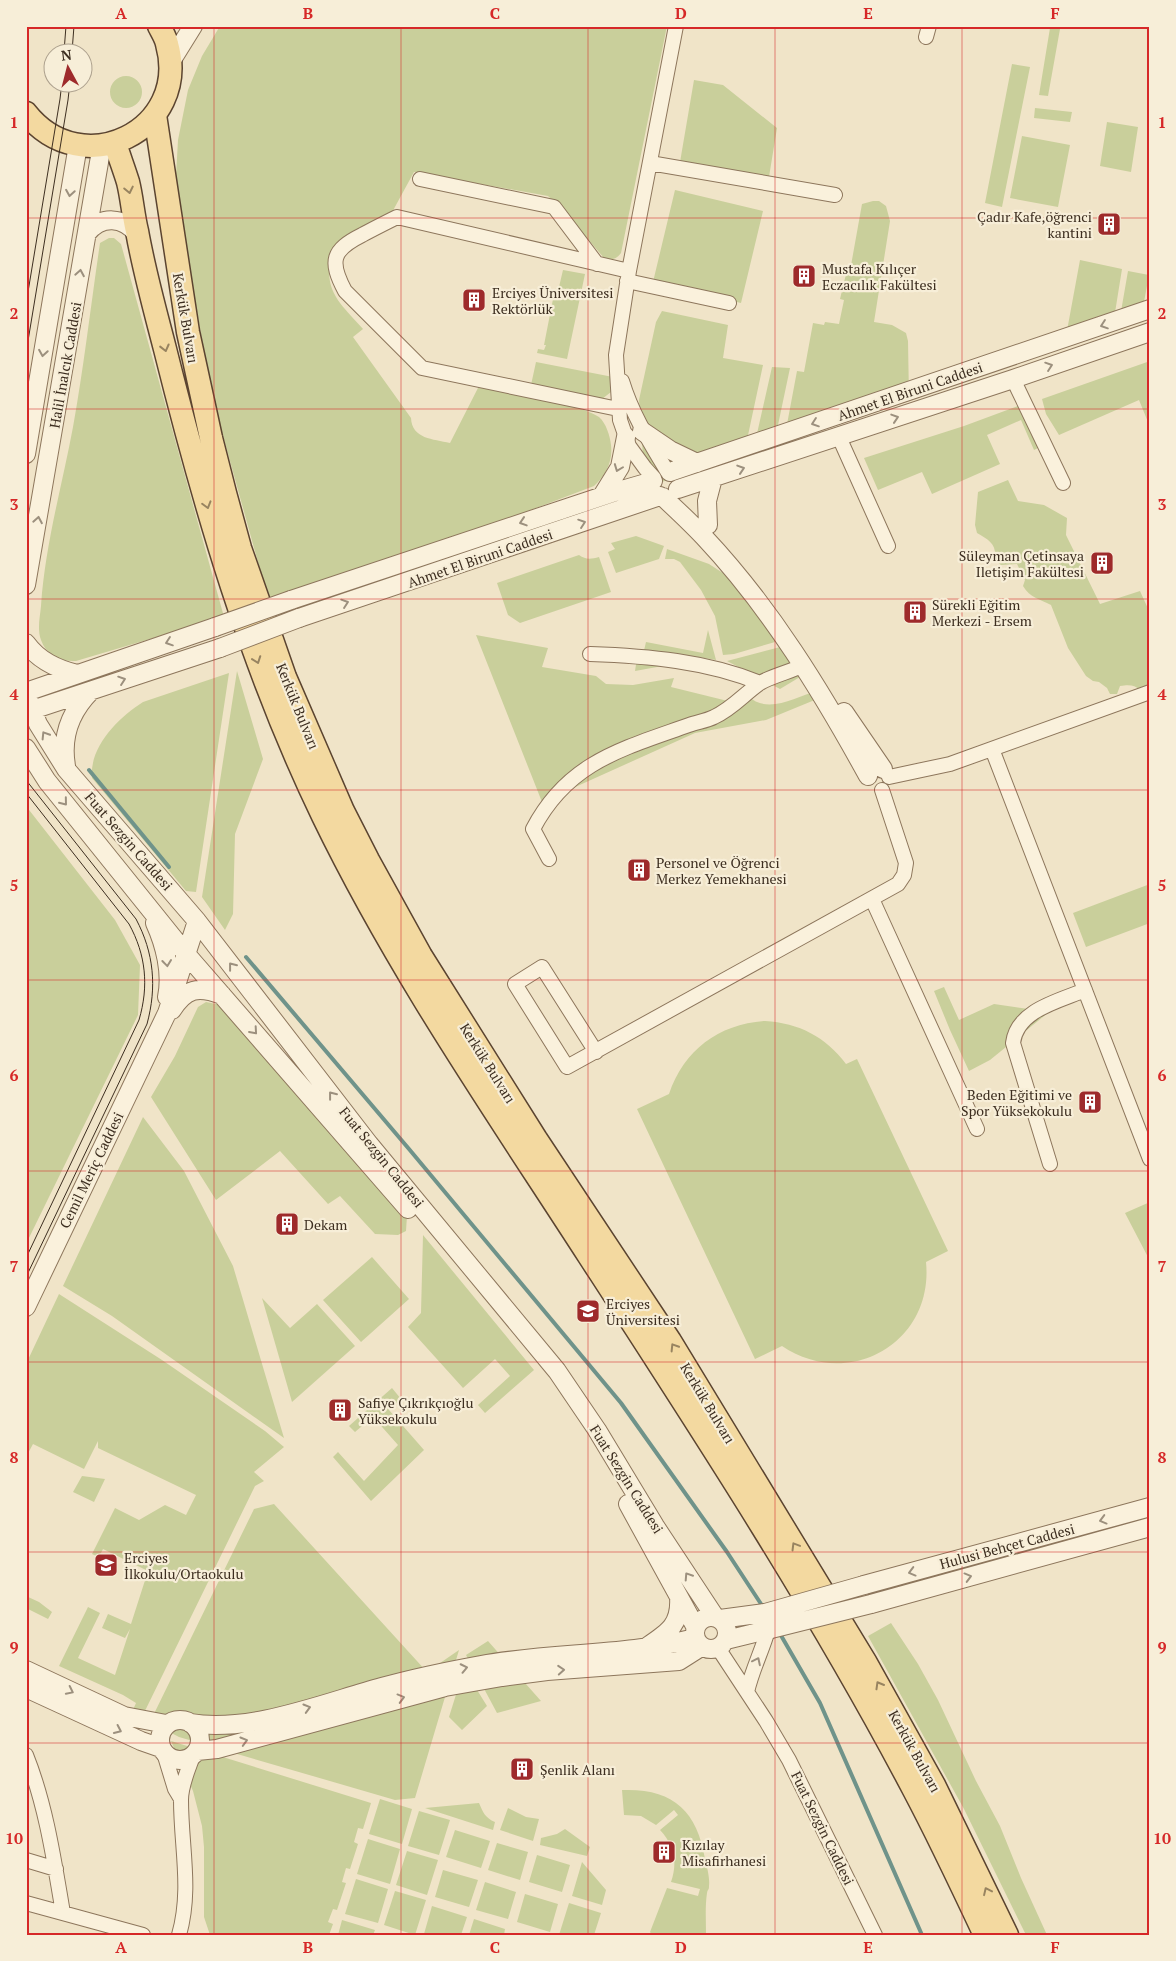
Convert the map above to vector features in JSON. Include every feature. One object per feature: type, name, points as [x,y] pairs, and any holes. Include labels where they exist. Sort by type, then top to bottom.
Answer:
[{"type":"main road","points":[[30,123],[62,142],[87,147],[109,144],[137,132],[155,114],[167,92],[170,63],[167,43],[159,26]]},
{"type":"main road","name":"Kerkük Bulvarı","points":[[155,114],[188,332],[208,429],[225,494],[240,548],[285,677],[343,811],[421,956],[536,1138],[670,1341],[871,1671],[934,1785],[1007,1935]]},
{"type":"main road","name":"Kerkük Bulvarı","points":[[109,144],[129,185],[137,234],[186,429],[235,598],[280,719],[307,782],[344,859],[394,951],[427,1005],[646,1344],[794,1582],[913,1787],[985,1935]]},
{"type":"street","points":[[170,63],[193,26]]},
{"type":"street","points":[[676,26],[628,276],[616,355],[618,409],[626,437],[636,457],[708,525],[759,585],[780,614],[880,774]]},
{"type":"street","name":"Halil İnalcık Caddesi","points":[[26,585],[87,233],[109,144]]},
{"type":"street","name":"Halil İnalcık Caddesi","points":[[26,454],[78,145]]},
{"type":"street","points":[[650,163],[835,196]]},
{"type":"street","points":[[420,179],[554,207],[598,264]]},
{"type":"street","points":[[618,409],[422,368],[345,291],[338,276],[336,263],[338,254],[345,243],[397,217],[598,264],[628,276],[729,303]]},
{"type":"street","points":[[87,233],[101,222],[114,220],[127,224],[137,234]]},
{"type":"street","name":"Ahmet El Biruni Caddesi","points":[[91,691],[220,648],[665,485],[697,463],[1150,310]]},
{"type":"street","name":"Ahmet El Biruni Caddesi","points":[[77,674],[602,496],[713,478],[1150,332]]},
{"type":"street","points":[[616,355],[626,394],[665,485],[768,616],[835,719],[880,774],[888,785],[882,790],[871,787],[868,783],[880,774],[936,768],[1150,692]]},
{"type":"street","points":[[1013,379],[1063,483]]},
{"type":"street","points":[[642,431],[670,450],[697,463]]},
{"type":"street","points":[[602,496],[620,467],[626,437]]},
{"type":"street","points":[[839,437],[888,546]]},
{"type":"street","points":[[708,525],[707,501],[713,478]]},
{"type":"street","points":[[26,643],[45,662],[77,674]]},
{"type":"street","points":[[590,654],[640,657],[697,665],[729,671],[760,683]]},
{"type":"street","points":[[549,860],[532,829],[548,802],[570,779],[606,756],[719,715],[736,704],[760,683],[802,666]]},
{"type":"street","points":[[28,702],[77,674]]},
{"type":"street","points":[[28,702],[91,691]]},
{"type":"street","points":[[66,769],[64,746],[68,724],[78,706],[91,691]]},
{"type":"street","name":"Fuat Sezgin Caddesi","points":[[28,702],[66,769],[197,921],[369,1144],[557,1371],[592,1422],[655,1526],[717,1618],[727,1629],[704,1636]]},
{"type":"street","name":"Fuat Sezgin Caddesi","points":[[26,748],[47,781],[187,955],[369,1163],[521,1343],[567,1407],[605,1465],[679,1598],[704,1636],[747,1692],[780,1745],[810,1800],[874,1935]]},
{"type":"street","points":[[992,749],[1150,1159]]},
{"type":"street","points":[[596,1052],[542,967],[515,984],[567,1067],[596,1052],[898,884],[906,870],[905,855],[882,790]]},
{"type":"street","points":[[872,899],[978,1129]]},
{"type":"street","points":[[144,902],[161,936],[167,962],[168,994],[157,1034]]},
{"type":"street","points":[[157,1034],[167,1013],[197,921]]},
{"type":"street","points":[[157,1034],[180,997],[194,990],[207,990],[222,995]]},
{"type":"street","points":[[1050,1164],[1013,1042],[1014,1037],[1017,1026],[1027,1016],[1085,990]]},
{"type":"street","name":"Cemil Meriç Caddesi","points":[[26,1307],[157,1034]]},
{"type":"street","name":"Hulusi Behçet Caddesi","points":[[768,1624],[864,1585],[1150,1507]]},
{"type":"street","name":"Hulusi Behçet Caddesi","points":[[768,1624],[871,1604],[1150,1527]]},
{"type":"street","points":[[644,1648],[664,1635],[674,1624],[680,1610],[679,1598]]},
{"type":"street","points":[[26,1688],[162,1750],[175,1760],[187,1759],[195,1753],[217,1749],[445,1687],[502,1676],[538,1672],[679,1661],[704,1636],[704,1618],[768,1624]]},
{"type":"street","points":[[26,1670],[124,1716],[166,1724],[178,1720],[209,1726],[248,1722],[298,1711],[384,1686],[482,1665],[528,1658],[644,1648],[768,1624]]},
{"type":"street","points":[[747,1692],[761,1653],[768,1624]]},
{"type":"street","points":[[179,1935],[186,1892],[181,1799],[184,1781],[199,1745],[198,1732],[190,1723]]},
{"type":"street","points":[[166,1724],[160,1735],[162,1750],[175,1790],[181,1799]]},
{"type":"street","points":[[26,1755],[41,1800],[64,1913]]},
{"type":"street","points":[[26,1860],[56,1870]]},
{"type":"street","points":[[26,1903],[143,1935]]},
{"type":"green space","points":[[220,26],[667,26],[621,253],[618,257],[614,259],[604,258],[565,212],[548,196],[414,172],[390,216],[330,264],[329,275],[333,292],[343,307],[363,329],[353,337],[411,418],[412,425],[419,434],[430,439],[450,443],[479,386],[582,409],[599,417],[604,423],[610,441],[611,457],[608,467],[594,486],[386,565],[269,602],[212,396],[190,272],[176,176],[178,140],[188,90],[202,56]]},
{"type":"green space","points":[[1050,28],[1060,29],[1048,96],[1039,95]]},
{"type":"green space","points":[[1012,64],[1030,67],[1002,207],[985,203]]},
{"type":"green space","points":[[126,76],[132,77],[137,81],[141,86],[141,98],[137,103],[132,107],[126,108],[120,107],[115,103],[111,98],[110,92],[111,86],[115,81],[120,77]]},
{"type":"green space","points":[[694,80],[723,85],[777,128],[768,183],[679,168]]},
{"type":"green space","points":[[1035,108],[1072,112],[1070,122],[1034,118]]},
{"type":"green space","points":[[1107,122],[1138,127],[1131,172],[1100,166]]},
{"type":"green space","points":[[1022,136],[1070,145],[1058,207],[1010,198]]},
{"type":"green space","points":[[675,190],[763,211],[741,303],[653,282]]},
{"type":"green space","points":[[879,201],[886,206],[890,221],[874,322],[892,325],[906,333],[908,341],[909,398],[785,435],[797,371],[804,372],[813,323],[824,325],[825,322],[839,324],[844,300],[840,299],[847,270],[850,271],[862,204]]},
{"type":"green space","points":[[109,238],[114,238],[121,244],[224,617],[76,661],[70,661],[50,654],[43,645],[39,627],[43,583],[50,538],[77,404],[100,243]]},
{"type":"green space","points":[[1080,260],[1122,269],[1113,325],[1064,347]]},
{"type":"green space","points":[[563,270],[585,274],[567,359],[537,353],[538,349],[544,350],[546,345],[544,345],[554,294],[559,287]]},
{"type":"green space","points":[[1128,271],[1149,275],[1141,318],[1119,323]]},
{"type":"green space","points":[[662,311],[728,325],[723,358],[763,365],[744,454],[656,484],[643,456],[639,400],[656,322]]},
{"type":"green space","points":[[1150,361],[1150,427],[1139,400],[1059,435],[1046,414],[1042,399]]},
{"type":"green space","points":[[536,362],[613,377],[611,392],[602,399],[531,385]]},
{"type":"green space","points":[[772,367],[790,368],[774,444],[759,450],[754,447]]},
{"type":"green space","points":[[1018,406],[1026,410],[1042,446],[1034,450],[1021,420],[987,435],[1000,464],[932,494],[922,472],[878,490],[864,458],[964,426]]},
{"type":"green space","points":[[1008,480],[1018,501],[1044,505],[1067,518],[1066,535],[1100,604],[1140,591],[1150,613],[1150,699],[1134,686],[1126,685],[1120,686],[1117,694],[1110,694],[1107,688],[1099,682],[1093,681],[1086,676],[1068,648],[1051,605],[1036,598],[1023,586],[1025,580],[1017,564],[1001,565],[995,560],[995,550],[991,543],[977,533],[975,525],[978,492]]},
{"type":"green space","points":[[636,536],[664,546],[659,559],[616,573],[608,552],[615,549],[611,543]]},
{"type":"green space","points":[[667,549],[709,564],[726,575],[782,640],[734,654],[723,655],[715,616],[701,590],[680,562],[674,559],[665,559]]},
{"type":"green space","points":[[579,555],[589,559],[599,557],[611,592],[520,623],[508,615],[497,583]]},
{"type":"green space","points":[[708,630],[716,660],[680,654],[679,663],[635,671],[637,658],[642,659],[646,642],[703,653]]},
{"type":"green space","points":[[476,635],[548,648],[542,667],[596,676],[606,684],[633,685],[674,678],[671,687],[744,705],[748,696],[764,704],[782,703],[817,691],[822,697],[766,720],[695,733],[542,802]]},
{"type":"green space","points":[[784,646],[805,674],[780,689],[727,661]]},
{"type":"green space","points":[[237,671],[263,759],[235,834],[233,914],[225,930],[202,897]]},
{"type":"green space","points":[[229,673],[196,892],[186,891],[92,778],[92,766],[95,755],[107,734],[124,716],[143,702]]},
{"type":"green space","points":[[26,806],[115,920],[140,965],[138,1015],[26,1244]]},
{"type":"green space","points":[[1150,884],[1150,923],[1086,947],[1073,913]]},
{"type":"green space","points":[[944,987],[959,1020],[994,1004],[1049,1012],[990,1060],[969,1071],[934,991]]},
{"type":"green space","points":[[206,1002],[221,1005],[407,1216],[406,1231],[398,1235],[375,1234],[340,1196],[328,1204],[280,1151],[216,1200],[151,1097],[175,1056],[198,1007]]},
{"type":"green space","points":[[765,1021],[789,1025],[811,1033],[830,1046],[846,1064],[857,1059],[948,1251],[926,1262],[925,1291],[916,1316],[902,1336],[882,1351],[859,1361],[834,1363],[808,1359],[782,1346],[755,1359],[637,1109],[669,1094],[684,1064],[705,1042],[733,1027]]},
{"type":"green space","points":[[143,1117],[184,1171],[233,1266],[284,1438],[112,1316],[63,1286]]},
{"type":"green space","points":[[1150,1202],[1150,1261],[1125,1213]]},
{"type":"green space","points":[[423,1235],[534,1370],[485,1413],[478,1405],[510,1376],[495,1359],[463,1388],[408,1327],[421,1313]]},
{"type":"green space","points":[[372,1257],[409,1299],[361,1342],[323,1300]]},
{"type":"green space","points":[[59,1294],[162,1360],[265,1431],[284,1447],[254,1472],[264,1481],[255,1486],[142,1717],[132,1712],[136,1703],[123,1695],[59,1666],[88,1607],[100,1613],[78,1658],[115,1675],[130,1629],[125,1638],[102,1628],[108,1614],[131,1624],[148,1571],[103,1549],[99,1557],[92,1554],[115,1508],[139,1520],[165,1505],[186,1515],[196,1495],[98,1448],[98,1441],[84,1469],[33,1444],[26,1457],[26,1364]]},
{"type":"green space","points":[[262,1298],[290,1328],[317,1304],[355,1346],[292,1402]]},
{"type":"green space","points":[[392,1388],[401,1399],[389,1410],[424,1450],[371,1501],[333,1457],[338,1452],[364,1481],[398,1445],[375,1419],[370,1423],[368,1421],[355,1432],[349,1426]]},
{"type":"green space","points":[[82,1476],[105,1479],[94,1502],[73,1492]]},
{"type":"green space","points":[[274,1504],[427,1672],[459,1650],[415,1798],[395,1800],[179,1737],[150,1722],[254,1509]]},
{"type":"green space","points":[[26,1596],[39,1602],[52,1612],[48,1619],[26,1608]]},
{"type":"green space","points":[[891,1623],[918,1664],[938,1700],[976,1781],[1000,1826],[1047,1935],[1026,1935],[964,1809],[868,1636]]},
{"type":"green space","points":[[488,1641],[541,1701],[497,1713],[466,1655]]},
{"type":"green space","points":[[464,1669],[487,1706],[462,1730],[449,1717]]},
{"type":"green space","points":[[171,1741],[371,1803],[363,1829],[358,1828],[354,1842],[358,1844],[350,1869],[346,1868],[342,1882],[346,1883],[337,1910],[333,1909],[328,1922],[333,1924],[329,1935],[210,1935],[204,1917],[204,1847],[202,1826],[193,1791]]},
{"type":"green space","points":[[622,1790],[640,1790],[668,1798],[679,1805],[696,1827],[709,1880],[706,1903],[706,1935],[652,1935],[650,1932],[667,1888],[698,1896],[700,1889],[671,1882],[674,1868],[673,1854],[669,1842],[660,1830],[678,1815],[674,1810],[656,1825],[641,1816],[624,1815]]},
{"type":"green space","points":[[380,1799],[412,1809],[402,1844],[369,1834]]},
{"type":"green space","points":[[479,1803],[487,1817],[495,1822],[493,1830],[425,1808]]},
{"type":"green space","points":[[508,1808],[526,1817],[539,1819],[533,1841],[500,1830]]},
{"type":"green space","points":[[419,1811],[450,1820],[439,1855],[408,1846]]},
{"type":"green space","points":[[565,1829],[590,1847],[587,1856],[540,1845],[541,1838],[557,1834]]},
{"type":"green space","points":[[455,1830],[490,1841],[481,1868],[446,1857]]},
{"type":"green space","points":[[368,1839],[400,1849],[390,1884],[357,1874]]},
{"type":"green space","points":[[497,1843],[528,1852],[520,1880],[488,1870]]},
{"type":"green space","points":[[407,1851],[438,1860],[427,1895],[396,1885]]},
{"type":"green space","points":[[537,1855],[570,1865],[562,1892],[529,1882]]},
{"type":"green space","points":[[582,1862],[606,1890],[602,1905],[572,1896]]},
{"type":"green space","points":[[443,1870],[478,1880],[469,1907],[435,1897]]},
{"type":"green space","points":[[356,1879],[388,1889],[378,1923],[345,1914]]},
{"type":"green space","points":[[485,1882],[516,1892],[508,1919],[476,1910]]},
{"type":"green space","points":[[395,1891],[426,1900],[415,1935],[384,1925]]},
{"type":"green space","points":[[525,1894],[558,1904],[550,1932],[517,1922]]},
{"type":"green space","points":[[569,1903],[601,1913],[594,1935],[559,1935]]},
{"type":"green space","points":[[432,1906],[467,1917],[461,1935],[424,1934]]},
{"type":"green space","points":[[474,1919],[505,1929],[504,1935],[469,1935]]},
{"type":"green space","points":[[342,1920],[375,1930],[373,1935],[338,1935]]},
{"type":"waterway","points":[[89,770],[169,867]]},
{"type":"waterway","points":[[246,957],[621,1403],[727,1552],[763,1607]]},
{"type":"waterway","points":[[779,1632],[820,1703],[922,1935]]},
{"type":"tram line","points":[[65,42],[66,26]]},
{"type":"tram line","points":[[73,42],[74,26]]},
{"type":"tram line","points":[[26,304],[61,92]]},
{"type":"tram line","points":[[26,353],[69,92]]},
{"type":"tram line","points":[[26,780],[136,919],[147,945],[153,983],[147,1024],[26,1277]]},
{"type":"tram line","points":[[26,793],[129,924],[139,947],[145,983],[139,1020],[26,1258]]},
{"type":"place","name":"Çadır Kafe,öğrenci kantini","points":[[1109,224]]},
{"type":"place","name":"Mustafa Kılıçer Eczacılık Fakültesi","points":[[804,276]]},
{"type":"place","name":"Erciyes Üniversitesi Rektörlük","points":[[474,300]]},
{"type":"place","name":"Süleyman Çetinsaya Iletişim Fakültesi","points":[[1102,563]]},
{"type":"place","name":"Sürekli Eğitim Merkezi - Ersem","points":[[915,612]]},
{"type":"place","name":"Personel ve Öğrenci Merkez Yemekhanesi","points":[[639,870]]},
{"type":"place","name":"Beden Eğitimi ve Spor Yüksekokulu","points":[[1090,1102]]},
{"type":"place","name":"Dekam","points":[[287,1224]]},
{"type":"place","name":"Erciyes Üniversitesi","points":[[588,1311]]},
{"type":"place","name":"Safiye Çıkrıkçıoğlu Yüksekokulu","points":[[340,1410]]},
{"type":"place","name":"Erciyes İlkokulu/Ortaokulu","points":[[106,1565]]},
{"type":"place","name":"Şenlik Alanı","points":[[522,1769]]},
{"type":"place","name":"Kızılay Misafirhanesi","points":[[664,1852]]}]
